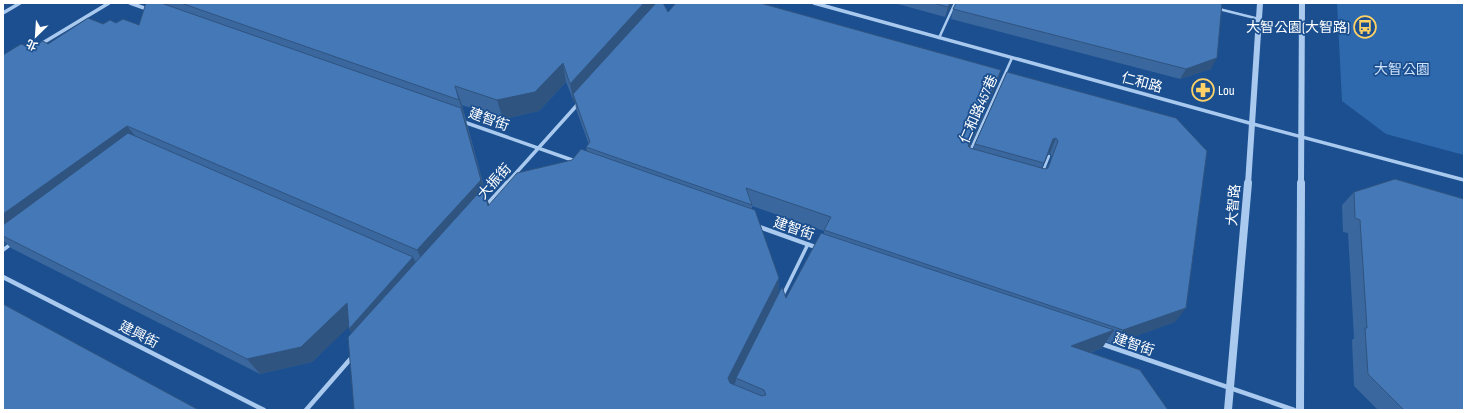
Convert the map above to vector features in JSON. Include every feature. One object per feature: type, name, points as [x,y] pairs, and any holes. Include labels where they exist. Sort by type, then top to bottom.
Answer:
[{"type":"street","points":[[3,13],[20,3]]},
{"type":"street","points":[[36,47],[109,3]]},
{"type":"street","points":[[130,3],[153,11]]},
{"type":"street","name":"仁和路","points":[[814,3],[1253,124],[1464,180]]},
{"type":"street","name":"大智路","points":[[1228,410],[1253,124],[1260,3]]},
{"type":"street","points":[[1300,410],[1302,3]]},
{"type":"street","name":"大振街","points":[[480,213],[580,102]]},
{"type":"street","name":"建智街","points":[[457,119],[584,164]]},
{"type":"street","name":"建智街","points":[[748,223],[824,250]]},
{"type":"street","name":"建興街","points":[[3,277],[264,410]]},
{"type":"street","name":"建智街","points":[[1095,342],[1294,410]]},
{"type":"street","points":[[306,410],[358,350]]},
{"type":"lane","points":[[939,38],[955,3]]},
{"type":"lane","points":[[1213,7],[1259,19]]},
{"type":"lane","name":"仁和路457巷","points":[[969,154],[1012,58]]},
{"type":"lane","points":[[1041,176],[1049,156]]},
{"type":"lane","points":[[3,250],[16,241]]},
{"type":"lane","points":[[780,300],[808,244]]},
{"type":"green space","name":"大智公園","points":[[1337,3],[1464,3],[1464,155],[1386,134],[1342,101]]},
{"type":"building","points":[[146,3],[161,3],[461,108],[481,180],[417,250],[127,126],[3,214],[3,55],[21,44],[32,48],[43,41],[48,44],[88,18],[103,24],[110,20],[116,23],[123,19],[139,25]]},
{"type":"building","points":[[181,3],[644,3],[570,84],[563,63],[535,92],[497,100],[455,86],[459,100]]},
{"type":"building","points":[[656,3],[663,3],[668,12],[676,3],[760,3],[1001,70],[968,146],[970,148],[1045,169],[1048,168],[1058,141],[1056,138],[1053,139],[1044,163],[975,144],[1007,72],[1176,118],[1207,151],[1186,308],[1123,330],[824,230],[831,217],[746,188],[752,205],[586,147],[590,142],[573,94]]},
{"type":"building","points":[[933,3],[950,3],[948,7]]},
{"type":"building","points":[[956,3],[1222,3],[1217,58],[1186,69],[953,9]]},
{"type":"building","points":[[128,133],[413,257],[349,329],[347,303],[301,347],[247,359],[3,236],[3,225]]},
{"type":"building","points":[[581,149],[755,210],[779,278],[728,378],[730,383],[762,396],[766,395],[764,390],[736,378],[782,287],[786,298],[821,233],[1114,330],[1071,346],[1140,370],[1168,410],[354,409],[348,337],[483,188],[488,206],[517,173],[572,160]]},
{"type":"building","points":[[1395,179],[1464,199],[1464,410],[1404,410],[1368,374],[1365,328],[1367,328],[1360,220],[1355,218],[1354,192]]},
{"type":"building","points":[[3,304],[197,409],[197,410],[3,410]]},
{"type":"place","name":"大智公園(大智路)","points":[[1365,27]]},
{"type":"place","name":"Lou","points":[[1203,90]]}]
